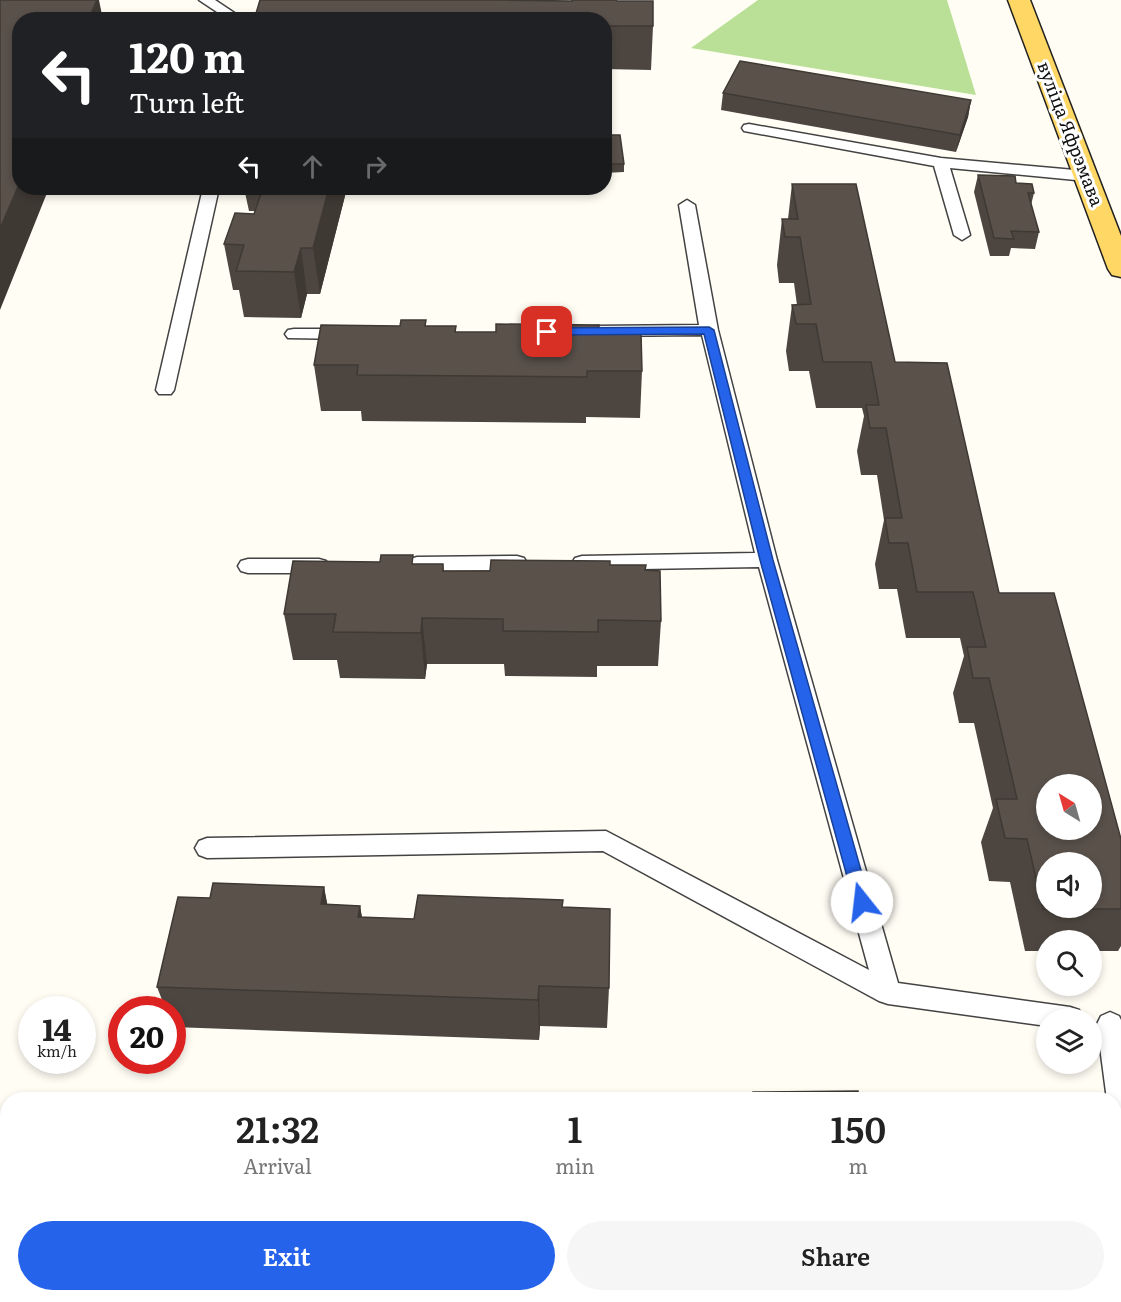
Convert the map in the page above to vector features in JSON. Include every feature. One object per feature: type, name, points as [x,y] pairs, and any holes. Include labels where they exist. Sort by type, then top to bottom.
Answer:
[{"type":"main road","name":"вуліца Яфрэмава","points":[[1019,0],[1121,269]]},
{"type":"lane","points":[[206,0],[226,12]]},
{"type":"lane","points":[[749,128],[941,163],[1086,176]]},
{"type":"lane","points":[[941,163],[962,235]]},
{"type":"lane","points":[[165,390],[209,195]]},
{"type":"lane","points":[[687,205],[709,330],[767,560],[888,993]]},
{"type":"lane","points":[[578,332],[709,330]]},
{"type":"lane","points":[[294,334],[365,334]]},
{"type":"lane","points":[[566,563],[767,560]]},
{"type":"lane","points":[[401,565],[531,563]]},
{"type":"lane","points":[[248,566],[342,565]]},
{"type":"lane","points":[[207,848],[606,841],[888,993],[1036,1013]]},
{"type":"lane","points":[[1108,1023],[1118,1092]]},
{"type":"green space","points":[[758,0],[947,0],[976,95],[691,48]]},
{"type":"building","points":[[0,0],[97,0],[92,12],[12,12],[12,195],[14,195],[0,229]]},
{"type":"building","points":[[260,0],[653,1],[653,26],[612,26],[612,12],[256,12]]},
{"type":"building","points":[[740,61],[971,100],[960,135],[723,93]]},
{"type":"building","points":[[612,135],[620,135],[624,164],[612,164]]},
{"type":"building","points":[[978,175],[1015,176],[1016,183],[1032,184],[1034,193],[1028,193],[1039,232],[1011,231],[1014,239],[994,238]]},
{"type":"building","points":[[792,184],[856,184],[895,362],[947,363],[999,593],[1054,593],[1121,839],[1121,909],[1102,909],[1102,852],[1036,852],[1036,878],[1027,839],[1005,838],[996,799],[1017,799],[989,678],[973,678],[967,647],[986,647],[973,592],[917,592],[908,543],[889,543],[885,518],[902,518],[886,428],[870,428],[866,405],[879,405],[871,362],[823,362],[816,324],[796,324],[792,305],[811,304],[800,237],[785,237],[782,219],[798,219]]},
{"type":"building","points":[[261,195],[327,195],[313,248],[301,248],[294,272],[236,271],[244,245],[224,244],[235,213],[254,214]]},
{"type":"building","points":[[401,320],[426,320],[425,326],[456,326],[455,332],[496,332],[496,324],[599,325],[599,328],[624,329],[624,333],[641,333],[642,371],[587,371],[587,377],[357,375],[358,365],[314,365],[321,325],[400,326]]},
{"type":"building","points":[[381,555],[413,555],[412,564],[443,564],[443,571],[490,571],[491,560],[610,561],[610,565],[646,565],[645,570],[660,571],[661,621],[598,620],[598,632],[503,631],[503,619],[422,618],[421,633],[333,632],[336,614],[284,614],[293,561],[380,562]]},
{"type":"building","points":[[213,883],[324,887],[321,904],[360,906],[358,917],[414,919],[418,895],[563,900],[562,907],[610,909],[609,988],[539,986],[538,1000],[157,987],[178,897],[210,898]]},
{"type":"building","points":[[858,1091],[858,1092],[753,1092]]},
{"type":"route","points":[[547,332],[709,330],[767,560],[862,902]]}]
